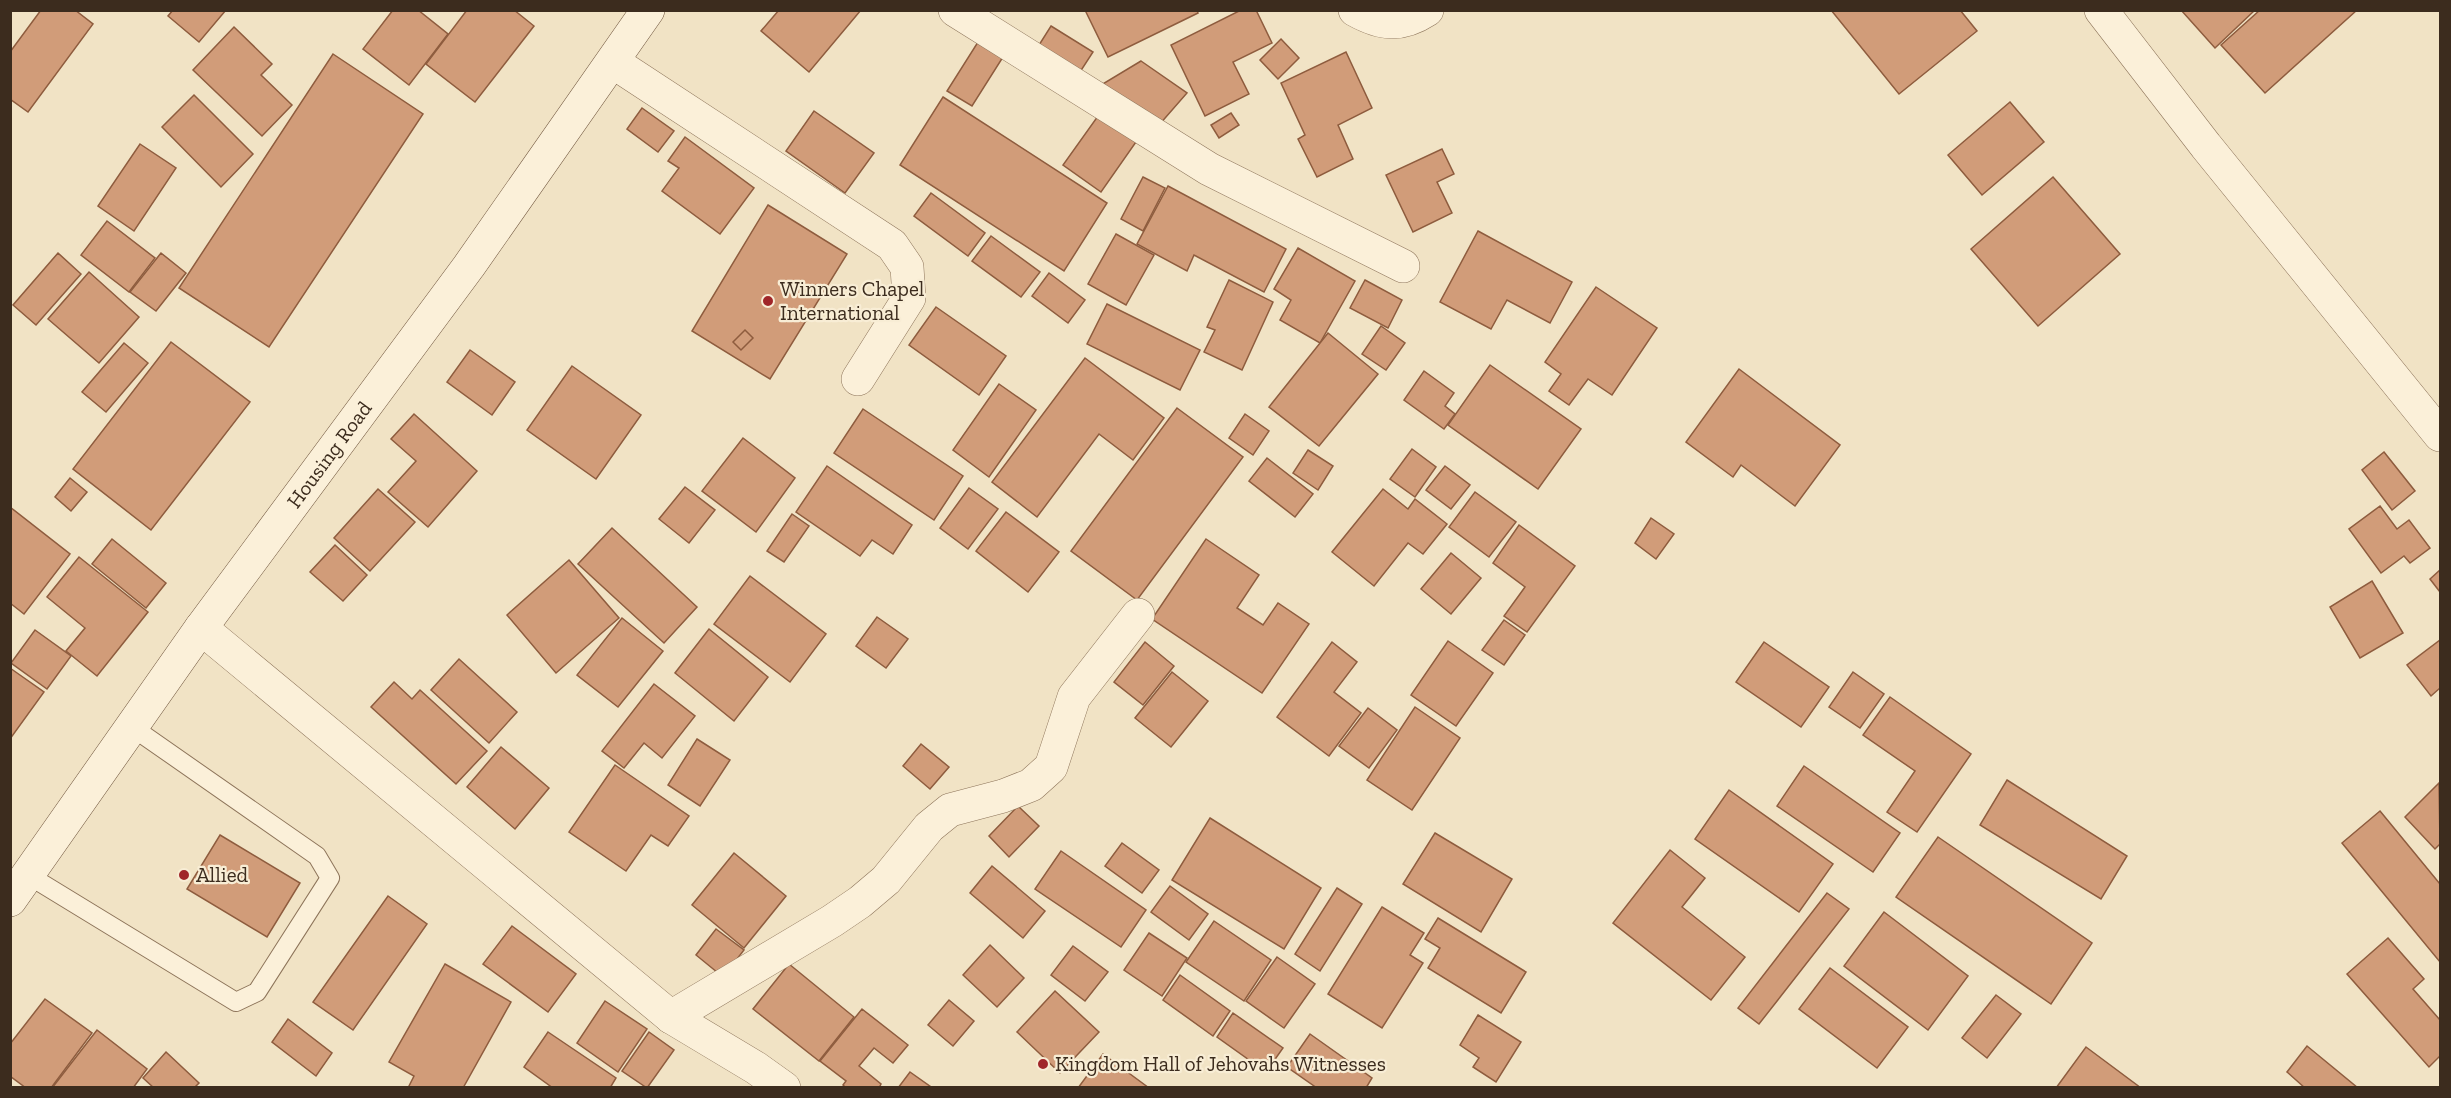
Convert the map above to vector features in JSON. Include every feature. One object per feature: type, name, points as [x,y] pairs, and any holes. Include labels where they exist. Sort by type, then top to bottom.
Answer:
[{"type":"street","name":"Housing Road","points":[[19,887],[201,628],[469,266],[648,10]]},
{"type":"street","points":[[955,10],[1209,169],[1403,266]]},
{"type":"street","points":[[1355,10],[1372,20],[1397,23],[1413,19],[1427,10]]},
{"type":"street","points":[[2101,10],[2206,146],[2440,435]]},
{"type":"street","points":[[613,62],[892,245],[907,267],[909,298],[858,379]]},
{"type":"street","points":[[671,1017],[860,902],[885,880],[929,827],[950,810],[1003,796],[1031,785],[1051,766],[1074,697],[1138,615]]},
{"type":"street","points":[[201,628],[671,1017],[750,1078],[784,1088]]},
{"type":"lane","points":[[19,887],[236,1002],[257,992],[330,878],[317,856],[132,727]]},
{"type":"building","points":[[41,10],[75,10],[93,24],[28,112],[10,99],[10,52]]},
{"type":"building","points":[[173,10],[226,10],[199,42],[168,16]]},
{"type":"building","points":[[393,10],[418,10],[448,34],[409,85],[363,49]]},
{"type":"building","points":[[467,10],[514,10],[534,26],[475,102],[426,64]]},
{"type":"building","points":[[779,10],[861,10],[809,72],[761,31]]},
{"type":"building","points":[[1085,10],[1197,10],[1198,13],[1108,57]]},
{"type":"building","points":[[1241,10],[1256,10],[1272,43],[1233,62],[1249,94],[1205,116],[1171,45]]},
{"type":"building","points":[[1831,10],[1960,10],[1977,31],[1899,94]]},
{"type":"building","points":[[2181,10],[2255,10],[2215,48]]},
{"type":"building","points":[[2260,10],[2357,10],[2265,93],[2221,45]]},
{"type":"building","points":[[1051,26],[1093,52],[1080,72],[1039,45]]},
{"type":"building","points":[[234,27],[272,64],[261,75],[292,105],[262,136],[193,70]]},
{"type":"building","points":[[1281,39],[1299,58],[1278,79],[1260,60]]},
{"type":"building","points":[[978,42],[1003,57],[972,106],[947,91]]},
{"type":"building","points":[[1346,52],[1372,108],[1338,125],[1353,159],[1317,177],[1298,139],[1305,135],[1281,83]]},
{"type":"building","points":[[333,54],[423,114],[269,347],[179,288]]},
{"type":"building","points":[[1141,61],[1187,93],[1159,125],[1101,85]]},
{"type":"building","points":[[194,95],[253,154],[221,187],[162,127]]},
{"type":"building","points":[[943,97],[1107,203],[1064,271],[900,165]]},
{"type":"building","points":[[2010,102],[2044,142],[1982,195],[1948,155]]},
{"type":"building","points":[[642,108],[674,131],[658,152],[627,129]]},
{"type":"building","points":[[814,111],[874,153],[845,193],[786,151]]},
{"type":"building","points":[[1231,113],[1239,125],[1219,138],[1211,125]]},
{"type":"building","points":[[1098,116],[1136,142],[1101,192],[1063,165]]},
{"type":"building","points":[[685,137],[754,188],[720,234],[662,191],[679,168],[668,161]]},
{"type":"building","points":[[140,144],[176,168],[134,231],[98,206]]},
{"type":"building","points":[[1442,149],[1454,174],[1437,182],[1452,213],[1413,232],[1386,175]]},
{"type":"building","points":[[1143,177],[1165,188],[1143,231],[1121,219]]},
{"type":"building","points":[[2053,177],[2120,254],[2038,326],[1971,249]]},
{"type":"building","points":[[1168,186],[1286,249],[1264,292],[1194,255],[1187,271],[1137,244]]},
{"type":"building","points":[[931,193],[985,233],[968,256],[914,216]]},
{"type":"building","points":[[768,205],[847,254],[770,379],[692,331]]},
{"type":"building","points":[[107,221],[155,258],[129,292],[81,255]]},
{"type":"building","points":[[1478,231],[1572,282],[1550,323],[1507,300],[1491,329],[1440,302]]},
{"type":"building","points":[[1116,234],[1154,255],[1126,305],[1088,284]]},
{"type":"building","points":[[991,236],[1040,272],[1021,297],[972,261]]},
{"type":"building","points":[[1298,248],[1355,281],[1320,343],[1280,320],[1291,300],[1274,289]]},
{"type":"building","points":[[58,253],[81,274],[36,325],[13,305]]},
{"type":"building","points":[[161,253],[186,273],[156,311],[130,292]]},
{"type":"building","points":[[89,272],[139,317],[99,363],[48,319]]},
{"type":"building","points":[[1049,273],[1085,300],[1068,323],[1032,296]]},
{"type":"building","points":[[1229,280],[1273,302],[1242,370],[1204,352],[1215,330],[1207,327]]},
{"type":"building","points":[[1365,280],[1402,300],[1388,328],[1350,308]]},
{"type":"building","points":[[1596,287],[1657,328],[1612,395],[1588,379],[1569,405],[1549,391],[1561,374],[1545,362]]},
{"type":"building","points":[[1107,304],[1200,350],[1180,390],[1087,344]]},
{"type":"building","points":[[936,307],[1006,356],[979,395],[909,345]]},
{"type":"building","points":[[1381,326],[1405,343],[1386,370],[1362,354]]},
{"type":"building","points":[[745,330],[753,338],[741,350],[733,342]]},
{"type":"building","points":[[1328,333],[1378,374],[1319,446],[1269,407]]},
{"type":"building","points":[[171,342],[250,402],[151,530],[73,469]]},
{"type":"building","points":[[124,343],[148,363],[106,412],[82,392]]},
{"type":"building","points":[[470,350],[515,382],[492,415],[447,382]]},
{"type":"building","points":[[1085,358],[1164,418],[1133,460],[1099,434],[1037,517],[992,482]]},
{"type":"building","points":[[1490,365],[1581,429],[1538,489],[1448,425]]},
{"type":"building","points":[[572,366],[641,415],[596,479],[527,430]]},
{"type":"building","points":[[1739,369],[1840,445],[1795,506],[1741,465],[1733,477],[1686,442]]},
{"type":"building","points":[[1424,371],[1454,393],[1445,406],[1455,414],[1444,429],[1404,400]]},
{"type":"building","points":[[999,384],[1036,410],[989,477],[953,450]]},
{"type":"building","points":[[1177,408],[1243,457],[1137,600],[1071,551]]},
{"type":"building","points":[[863,409],[963,476],[934,520],[834,453]]},
{"type":"building","points":[[414,414],[477,471],[428,527],[388,492],[416,461],[391,439]]},
{"type":"building","points":[[1245,414],[1269,431],[1253,455],[1229,438]]},
{"type":"building","points":[[743,438],[795,478],[756,532],[702,491]]},
{"type":"building","points":[[1412,449],[1436,467],[1415,497],[1390,479]]},
{"type":"building","points":[[1308,450],[1333,466],[1318,490],[1293,473]]},
{"type":"building","points":[[2384,452],[2415,491],[2392,510],[2362,470]]},
{"type":"building","points":[[1267,458],[1313,494],[1295,517],[1249,481]]},
{"type":"building","points":[[827,466],[912,525],[893,554],[872,540],[860,556],[796,512]]},
{"type":"building","points":[[1445,466],[1470,485],[1451,509],[1426,490]]},
{"type":"building","points":[[70,478],[87,492],[71,511],[55,497]]},
{"type":"building","points":[[685,487],[715,510],[689,543],[659,519]]},
{"type":"building","points":[[969,488],[998,509],[968,549],[940,528]]},
{"type":"building","points":[[378,489],[415,522],[370,571],[334,538]]},
{"type":"building","points":[[1383,489],[1408,509],[1415,499],[1447,524],[1423,554],[1408,543],[1374,586],[1332,552]]},
{"type":"building","points":[[1475,492],[1516,522],[1489,557],[1449,527]]},
{"type":"building","points":[[2380,506],[2397,529],[2409,520],[2430,548],[2410,563],[2404,556],[2381,573],[2349,529]]},
{"type":"building","points":[[10,507],[70,554],[24,614],[10,603]]},
{"type":"building","points":[[1006,512],[1059,552],[1028,592],[976,551]]},
{"type":"building","points":[[792,514],[809,526],[784,562],[767,551]]},
{"type":"building","points":[[1651,518],[1674,534],[1656,559],[1635,543]]},
{"type":"building","points":[[1519,525],[1575,566],[1527,632],[1504,616],[1525,587],[1493,563]]},
{"type":"building","points":[[612,528],[697,607],[664,643],[578,564]]},
{"type":"building","points":[[112,539],[166,583],[146,608],[92,564]]},
{"type":"building","points":[[1206,539],[1259,575],[1237,608],[1263,625],[1278,603],[1309,624],[1262,693],[1152,619]]},
{"type":"building","points":[[335,545],[367,575],[343,601],[310,572]]},
{"type":"building","points":[[1451,553],[1481,578],[1451,614],[1421,589]]},
{"type":"building","points":[[79,557],[148,612],[97,676],[66,651],[85,628],[47,597]]},
{"type":"building","points":[[569,560],[619,618],[556,673],[507,615]]},
{"type":"building","points":[[2440,570],[2440,592],[2430,579]]},
{"type":"building","points":[[750,576],[826,634],[790,682],[714,624]]},
{"type":"building","points":[[2372,581],[2403,633],[2360,658],[2330,607]]},
{"type":"building","points":[[877,617],[908,639],[886,668],[856,646]]},
{"type":"building","points":[[622,618],[663,651],[618,707],[577,675]]},
{"type":"building","points":[[1504,620],[1525,635],[1504,665],[1482,650]]},
{"type":"building","points":[[709,629],[768,677],[734,721],[675,673]]},
{"type":"building","points":[[35,630],[71,656],[47,689],[11,663]]},
{"type":"building","points":[[2440,640],[2440,688],[2431,696],[2407,665]]},
{"type":"building","points":[[1448,641],[1493,673],[1456,726],[1411,695]]},
{"type":"building","points":[[1145,642],[1174,666],[1143,705],[1114,682]]},
{"type":"building","points":[[1332,642],[1357,662],[1334,692],[1361,713],[1329,756],[1277,717]]},
{"type":"building","points":[[1764,642],[1829,687],[1801,727],[1736,682]]},
{"type":"building","points":[[459,659],[517,712],[489,743],[431,690]]},
{"type":"building","points":[[10,668],[44,692],[10,739]]},
{"type":"building","points":[[1172,672],[1208,701],[1171,747],[1135,718]]},
{"type":"building","points":[[1853,672],[1884,694],[1860,728],[1829,707]]},
{"type":"building","points":[[394,682],[412,699],[420,690],[487,751],[456,784],[371,707]]},
{"type":"building","points":[[654,684],[695,716],[662,758],[644,743],[624,768],[602,751]]},
{"type":"building","points":[[1890,697],[1971,754],[1917,832],[1887,812],[1915,771],[1863,735]]},
{"type":"building","points":[[1415,707],[1460,738],[1412,810],[1367,780]]},
{"type":"building","points":[[1368,708],[1397,730],[1369,768],[1339,746]]},
{"type":"building","points":[[697,739],[730,760],[700,806],[668,785]]},
{"type":"building","points":[[921,744],[949,767],[930,789],[903,766]]},
{"type":"building","points":[[501,747],[549,788],[515,829],[467,787]]},
{"type":"building","points":[[615,765],[689,816],[668,846],[651,835],[626,871],[569,832]]},
{"type":"building","points":[[1804,766],[1900,833],[1873,872],[1777,806]]},
{"type":"building","points":[[2007,780],[2127,856],[2101,899],[1980,825]]},
{"type":"building","points":[[2439,783],[2440,844],[2435,849],[2405,817]]},
{"type":"building","points":[[1729,790],[1833,864],[1799,912],[1695,839]]},
{"type":"building","points":[[1018,806],[1039,826],[1009,857],[989,836]]},
{"type":"building","points":[[2380,811],[2440,884],[2440,962],[2342,843]]},
{"type":"building","points":[[1210,818],[1321,888],[1284,949],[1172,880]]},
{"type":"building","points":[[1435,833],[1512,879],[1481,932],[1403,884]]},
{"type":"building","points":[[220,835],[300,883],[267,937],[187,889]]},
{"type":"building","points":[[1938,837],[2092,943],[2051,1004],[1896,897]]},
{"type":"building","points":[[1122,843],[1159,870],[1142,893],[1105,866]]},
{"type":"building","points":[[1670,850],[1705,878],[1682,907],[1745,957],[1711,1000],[1613,923]]},
{"type":"building","points":[[1061,851],[1146,910],[1121,947],[1035,889]]},
{"type":"building","points":[[734,853],[786,896],[744,948],[692,905]]},
{"type":"building","points":[[992,866],[1045,911],[1023,938],[970,893]]},
{"type":"building","points":[[1170,886],[1208,914],[1189,940],[1151,912]]},
{"type":"building","points":[[1337,888],[1362,904],[1320,971],[1295,954]]},
{"type":"building","points":[[1827,893],[1849,909],[1759,1024],[1738,1008]]},
{"type":"building","points":[[388,896],[427,924],[353,1030],[313,1002]]},
{"type":"building","points":[[1382,907],[1424,933],[1410,955],[1423,963],[1382,1028],[1328,994]]},
{"type":"building","points":[[1884,912],[1968,976],[1928,1030],[1844,966]]},
{"type":"building","points":[[1438,918],[1526,972],[1501,1013],[1428,968],[1440,948],[1425,939]]},
{"type":"building","points":[[1214,921],[1271,960],[1244,1001],[1186,962]]},
{"type":"building","points":[[512,926],[576,974],[548,1012],[483,964]]},
{"type":"building","points":[[716,929],[744,950],[723,977],[696,955]]},
{"type":"building","points":[[1149,933],[1187,958],[1162,996],[1124,970]]},
{"type":"building","points":[[2388,938],[2424,979],[2413,989],[2440,1020],[2440,1056],[2429,1067],[2347,974]]},
{"type":"building","points":[[990,945],[1024,978],[997,1007],[963,975]]},
{"type":"building","points":[[1073,946],[1108,972],[1085,1001],[1051,975]]},
{"type":"building","points":[[1277,957],[1315,984],[1284,1028],[1246,1001]]},
{"type":"building","points":[[445,964],[511,1002],[463,1088],[408,1088],[414,1076],[389,1062]]},
{"type":"building","points":[[789,964],[854,1017],[819,1061],[753,1009]]},
{"type":"building","points":[[1830,968],[1908,1027],[1877,1068],[1799,1009]]},
{"type":"building","points":[[1180,975],[1230,1011],[1213,1036],[1163,1000]]},
{"type":"building","points":[[1055,991],[1099,1032],[1060,1073],[1017,1032]]},
{"type":"building","points":[[1996,995],[2021,1014],[1987,1058],[1962,1038]]},
{"type":"building","points":[[45,999],[92,1033],[51,1088],[26,1088],[10,1076],[10,1044]]},
{"type":"building","points":[[949,1000],[974,1021],[953,1046],[928,1025]]},
{"type":"building","points":[[605,1001],[647,1029],[618,1072],[577,1043]]},
{"type":"building","points":[[862,1009],[908,1045],[893,1063],[874,1048],[859,1066],[881,1084],[879,1088],[846,1088],[843,1085],[846,1081],[820,1061]]},
{"type":"building","points":[[1233,1013],[1283,1048],[1266,1072],[1217,1037]]},
{"type":"building","points":[[1478,1015],[1521,1042],[1496,1082],[1473,1067],[1479,1058],[1460,1045]]},
{"type":"building","points":[[288,1019],[332,1053],[316,1076],[272,1042]]},
{"type":"building","points":[[97,1030],[147,1069],[133,1088],[52,1088]]},
{"type":"building","points":[[548,1032],[616,1078],[610,1088],[553,1088],[524,1067]]},
{"type":"building","points":[[649,1032],[674,1050],[647,1088],[622,1071]]},
{"type":"building","points":[[1310,1034],[1372,1078],[1366,1088],[1317,1088],[1287,1067]]},
{"type":"building","points":[[2307,1046],[2358,1088],[2305,1088],[2287,1072]]},
{"type":"building","points":[[2086,1047],[2141,1088],[2056,1088]]},
{"type":"building","points":[[166,1052],[199,1083],[194,1088],[154,1088],[143,1078]]},
{"type":"building","points":[[1103,1054],[1149,1088],[1078,1088]]},
{"type":"building","points":[[910,1072],[931,1087],[931,1088],[898,1088]]},
{"type":"place","name":"Winners Chapel International","points":[[768,301]]},
{"type":"place","name":"Allied","points":[[184,875]]},
{"type":"place","name":"Kingdom Hall of Jehovahs Witnesses","points":[[1043,1064]]}]
